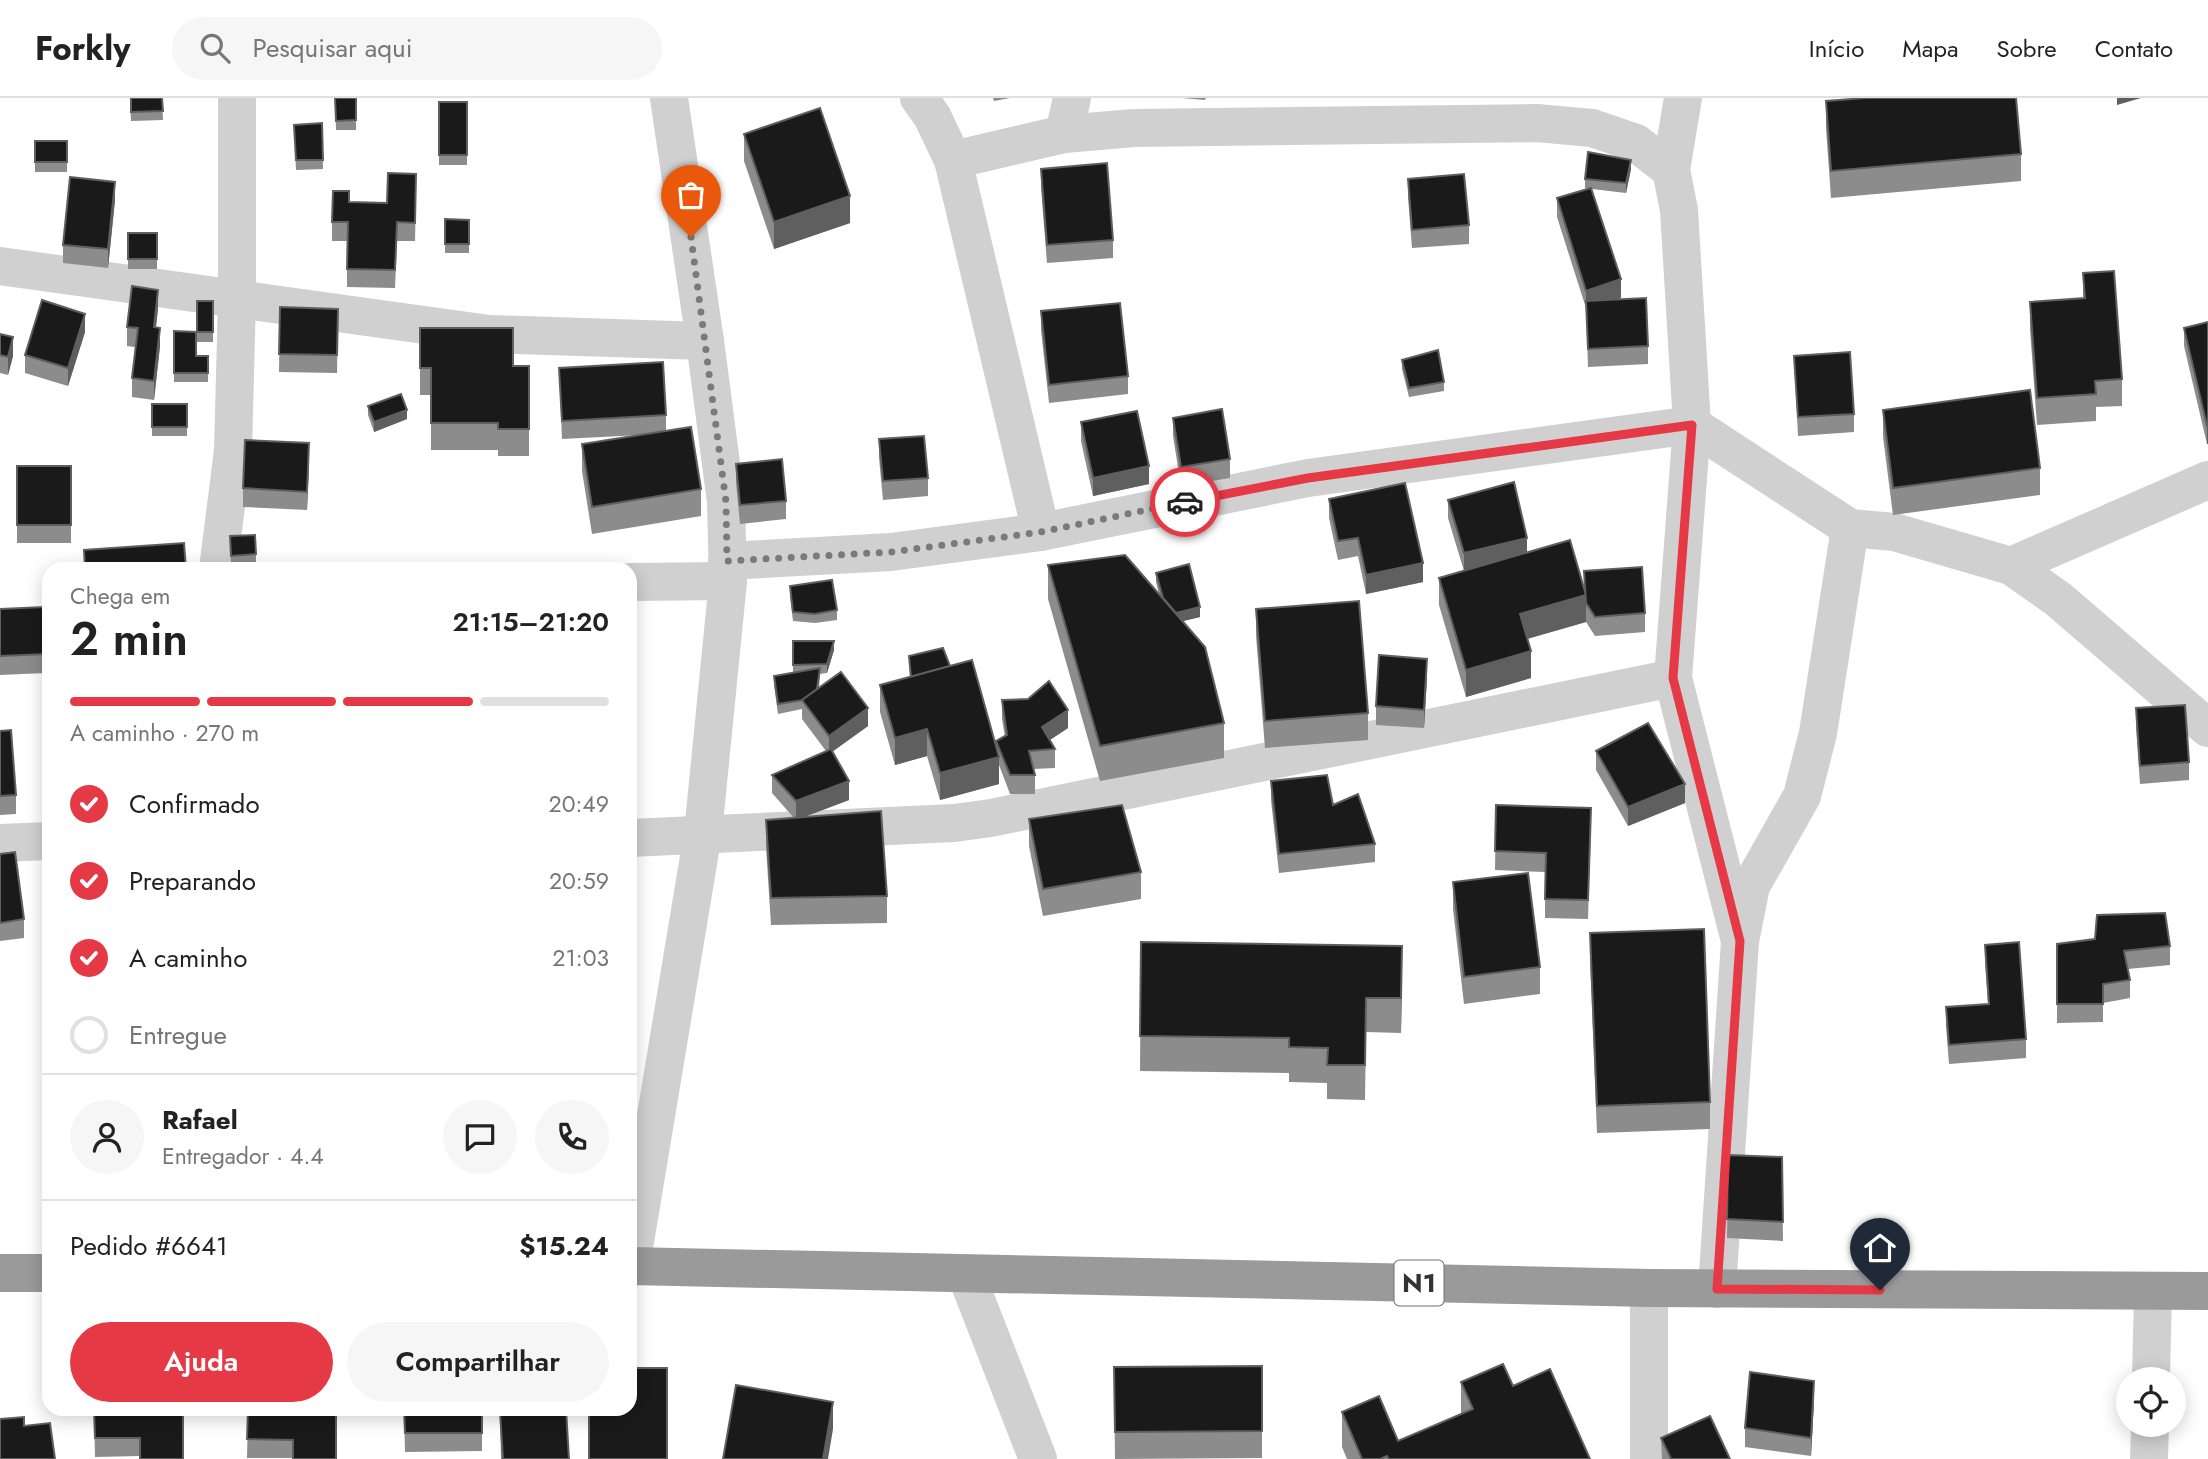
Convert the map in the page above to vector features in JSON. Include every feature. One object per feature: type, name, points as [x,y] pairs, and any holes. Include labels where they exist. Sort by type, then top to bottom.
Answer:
[{"type":"highway","name":"N1","points":[[637,1266],[1649,1288],[2208,1291]]},
{"type":"highway","points":[[0,1273],[42,1273]]},
{"type":"street","points":[[219,562],[233,451],[237,299],[237,98]]},
{"type":"street","points":[[637,1224],[703,833],[727,571],[726,502],[669,98]]},
{"type":"street","points":[[919,98],[932,116],[953,160],[1041,532]]},
{"type":"street","points":[[1683,98],[1671,170],[1679,210],[1692,425],[1673,678],[1740,941]]},
{"type":"street","points":[[953,160],[1068,116],[1134,128],[1363,112],[1592,128],[1636,143],[1671,170]]},
{"type":"street","points":[[0,266],[489,334],[705,341]]},
{"type":"street","points":[[637,581],[1041,532],[1308,478],[1692,425],[1850,528],[1894,533],[2011,566],[2058,599],[2208,728]]},
{"type":"street","points":[[2011,566],[2208,480]]},
{"type":"street","points":[[1717,1289],[1740,941],[1751,886],[1802,796],[1818,733],[1850,528]]},
{"type":"street","points":[[637,838],[954,823],[991,818],[1673,678]]},
{"type":"street","points":[[0,843],[42,841]]},
{"type":"street","points":[[966,1274],[1038,1459]]},
{"type":"street","points":[[1648,1459],[1649,1288]]},
{"type":"street","points":[[2151,1367],[2153,1291]]},
{"type":"street","points":[[2149,1459],[2150,1437]]},
{"type":"building","points":[[131,98],[162,98],[163,111],[131,112]]},
{"type":"building","points":[[335,98],[356,98],[356,120],[336,121]]},
{"type":"building","points":[[1865,98],[2016,98],[2021,154],[1831,171],[1826,101]]},
{"type":"building","points":[[439,102],[467,102],[467,155],[439,155]]},
{"type":"building","points":[[820,108],[850,196],[774,222],[744,134]]},
{"type":"building","points":[[322,123],[323,160],[296,160],[294,125]]},
{"type":"building","points":[[35,141],[67,141],[67,162],[35,162]]},
{"type":"building","points":[[1588,152],[1631,160],[1626,183],[1585,179]]},
{"type":"building","points":[[1107,163],[1113,240],[1047,245],[1041,169]]},
{"type":"building","points":[[388,173],[416,174],[415,223],[397,222],[395,270],[347,269],[348,222],[332,222],[333,191],[349,191],[349,202],[387,203]]},
{"type":"building","points":[[1464,174],[1469,225],[1412,230],[1408,179]]},
{"type":"building","points":[[70,177],[115,182],[108,249],[63,245]]},
{"type":"building","points":[[1591,188],[1621,279],[1586,291],[1557,198]]},
{"type":"building","points":[[445,219],[469,220],[469,244],[445,244]]},
{"type":"building","points":[[128,233],[157,233],[157,259],[128,259]]},
{"type":"building","points":[[2114,271],[2122,379],[2095,381],[2096,394],[2037,398],[2030,302],[2085,298],[2083,273]]},
{"type":"building","points":[[132,286],[158,290],[154,327],[160,328],[154,381],[132,378],[138,328],[127,327]]},
{"type":"building","points":[[1646,298],[1648,346],[1588,349],[1586,301]]},
{"type":"building","points":[[42,300],[85,314],[68,368],[25,355]]},
{"type":"building","points":[[197,301],[213,301],[213,332],[197,332]]},
{"type":"building","points":[[1120,303],[1128,376],[1049,385],[1041,311]]},
{"type":"building","points":[[280,307],[338,309],[337,355],[279,354]]},
{"type":"building","points":[[2208,322],[2208,426],[2207,426],[2184,328]]},
{"type":"building","points":[[420,328],[513,328],[513,366],[529,366],[529,429],[498,429],[498,423],[431,423],[431,368],[420,368]]},
{"type":"building","points":[[174,331],[196,332],[196,356],[208,356],[208,373],[174,373]]},
{"type":"building","points":[[0,334],[13,337],[8,357],[0,355]]},
{"type":"building","points":[[1438,350],[1444,382],[1409,388],[1402,360]]},
{"type":"building","points":[[1850,352],[1854,414],[1798,417],[1794,356]]},
{"type":"building","points":[[663,362],[666,415],[562,421],[559,368]]},
{"type":"building","points":[[2030,390],[2040,468],[1893,488],[1883,410]]},
{"type":"building","points":[[401,394],[407,410],[374,422],[368,406]]},
{"type":"building","points":[[152,404],[187,404],[187,427],[152,427]]},
{"type":"building","points":[[1222,409],[1230,459],[1181,467],[1173,418]]},
{"type":"building","points":[[1137,411],[1149,466],[1093,478],[1081,422]]},
{"type":"building","points":[[691,427],[701,489],[592,507],[582,444]]},
{"type":"building","points":[[924,436],[928,478],[883,481],[879,439]]},
{"type":"building","points":[[245,440],[309,443],[307,492],[243,488]]},
{"type":"building","points":[[782,459],[786,501],[740,505],[736,464]]},
{"type":"building","points":[[17,466],[71,466],[71,525],[17,525]]},
{"type":"building","points":[[1514,482],[1527,538],[1464,553],[1448,500]]},
{"type":"building","points":[[1405,483],[1423,563],[1366,575],[1358,538],[1338,541],[1329,499]]},
{"type":"building","points":[[255,535],[256,554],[231,556],[230,536]]},
{"type":"building","points":[[1570,540],[1586,595],[1520,614],[1531,651],[1466,670],[1439,578]]},
{"type":"building","points":[[184,543],[185,562],[85,562],[84,550]]},
{"type":"building","points":[[1125,555],[1205,647],[1224,723],[1100,746],[1048,565]]},
{"type":"building","points":[[1189,564],[1200,607],[1176,613],[1163,598],[1156,573]]},
{"type":"building","points":[[1642,567],[1645,613],[1595,617],[1586,603],[1584,571]]},
{"type":"building","points":[[832,580],[837,610],[815,614],[793,612],[790,586]]},
{"type":"building","points":[[1359,601],[1368,713],[1265,721],[1256,609]]},
{"type":"building","points":[[42,607],[42,654],[0,656],[0,609]]},
{"type":"building","points":[[793,641],[834,641],[827,664],[793,665]]},
{"type":"building","points":[[943,648],[950,666],[911,677],[909,656]]},
{"type":"building","points":[[1379,655],[1427,659],[1424,710],[1376,706]]},
{"type":"building","points":[[972,660],[999,757],[940,773],[927,729],[895,738],[880,685]]},
{"type":"building","points":[[820,668],[817,689],[803,700],[778,704],[774,676]]},
{"type":"building","points":[[841,672],[868,708],[829,736],[802,700]]},
{"type":"building","points":[[1049,681],[1068,710],[1042,727],[1055,749],[1029,751],[1035,775],[1010,775],[996,741],[1007,735],[1002,700],[1028,699]]},
{"type":"building","points":[[2185,705],[2189,762],[2140,766],[2136,708]]},
{"type":"building","points":[[1648,723],[1685,784],[1628,807],[1596,751]]},
{"type":"building","points":[[11,730],[16,795],[0,796],[0,731]]},
{"type":"building","points":[[831,749],[849,781],[796,801],[772,775]]},
{"type":"building","points":[[1327,775],[1333,805],[1358,794],[1375,844],[1279,854],[1271,781]]},
{"type":"building","points":[[1122,805],[1141,872],[1043,889],[1029,819]]},
{"type":"building","points":[[1496,805],[1591,808],[1588,900],[1545,899],[1546,853],[1495,851]]},
{"type":"building","points":[[881,811],[887,896],[771,898],[766,820]]},
{"type":"building","points":[[15,852],[24,919],[0,923],[0,854]]},
{"type":"building","points":[[1528,873],[1540,967],[1464,977],[1453,882]]},
{"type":"building","points":[[2165,913],[2170,946],[2124,951],[2130,980],[2103,984],[2103,1004],[2057,1004],[2057,944],[2095,939],[2097,915]]},
{"type":"building","points":[[1704,929],[1710,1102],[1597,1106],[1590,933]]},
{"type":"building","points":[[1141,942],[1402,946],[1401,998],[1366,998],[1365,1065],[1327,1065],[1328,1048],[1289,1047],[1289,1038],[1140,1036]]},
{"type":"building","points":[[2019,942],[2026,1039],[1949,1045],[1946,1007],[1989,1004],[1985,945]]},
{"type":"building","points":[[1728,1155],[1782,1157],[1783,1222],[1727,1219]]},
{"type":"building","points":[[1503,1364],[1513,1386],[1550,1369],[1590,1459],[1389,1459],[1387,1456],[1380,1459],[1362,1459],[1342,1412],[1379,1396],[1398,1441],[1473,1409],[1461,1382]]},
{"type":"building","points":[[1262,1366],[1262,1431],[1115,1432],[1114,1367]]},
{"type":"building","points":[[637,1368],[667,1368],[667,1459],[589,1459],[589,1416],[637,1416]]},
{"type":"building","points":[[1750,1372],[1814,1381],[1811,1438],[1745,1428]]},
{"type":"building","points":[[736,1385],[833,1402],[823,1459],[723,1459]]},
{"type":"building","points":[[94,1416],[183,1416],[183,1459],[140,1459],[140,1438],[95,1438]]},
{"type":"building","points":[[248,1416],[336,1416],[336,1459],[293,1459],[293,1440],[247,1439]]},
{"type":"building","points":[[404,1416],[482,1416],[482,1433],[405,1433]]},
{"type":"building","points":[[500,1416],[566,1416],[569,1459],[503,1459]]},
{"type":"building","points":[[1710,1416],[1730,1459],[1671,1459],[1661,1438]]},
{"type":"building","points":[[24,1417],[24,1426],[50,1423],[55,1459],[0,1459],[0,1419]]},
{"type":"way so far","points":[[691,237],[726,502],[727,561],[891,552],[1041,532],[1185,502]]},
{"type":"route","points":[[1185,502],[1308,478],[1692,425],[1673,678],[1740,941],[1717,1289],[1880,1290]]}]
